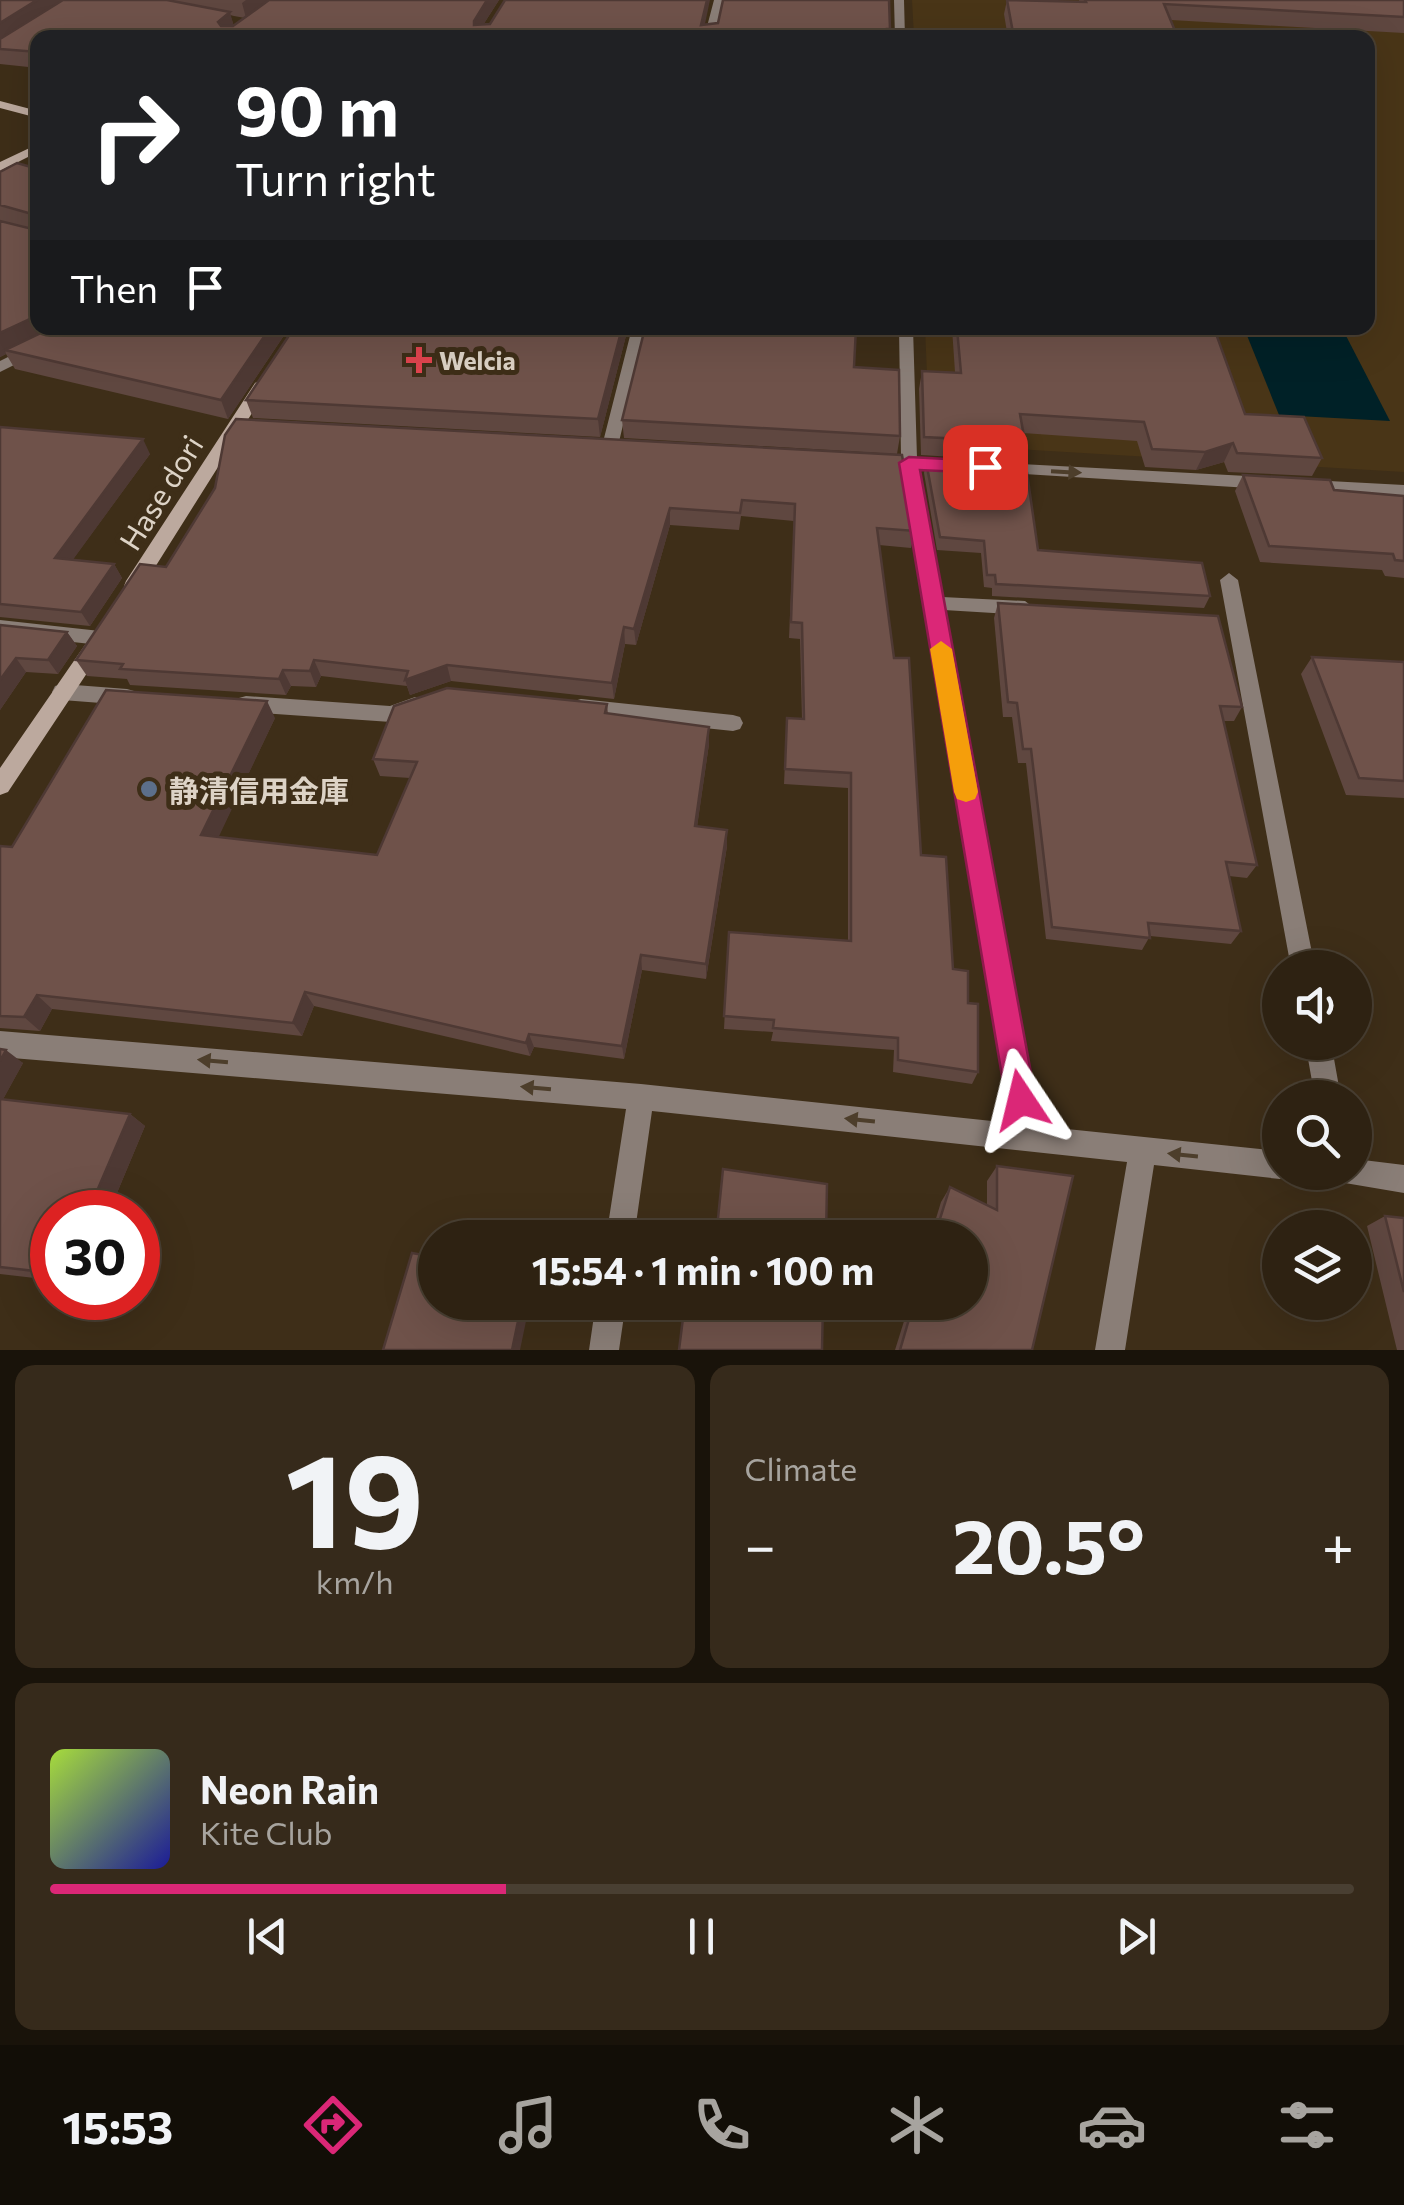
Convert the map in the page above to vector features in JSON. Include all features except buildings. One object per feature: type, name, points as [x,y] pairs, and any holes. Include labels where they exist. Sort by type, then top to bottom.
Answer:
[{"type":"street","points":[[711,30],[719,0]]},
{"type":"street","points":[[899,0],[900,30]]},
{"type":"street","points":[[0,104],[30,113]]},
{"type":"street","points":[[0,168],[30,151]]},
{"type":"street","points":[[0,367],[56,335]]},
{"type":"street","points":[[610,446],[637,335]]},
{"type":"street","points":[[906,335],[909,463],[1028,1138]]},
{"type":"street","name":"Hase dori","points":[[0,786],[244,427],[278,360]]},
{"type":"street","points":[[590,445],[630,447]]},
{"type":"street","points":[[849,460],[968,466]]},
{"type":"street","points":[[988,468],[1404,492]]},
{"type":"street","points":[[1229,580],[1228,620],[1299,950]]},
{"type":"street","points":[[933,603],[1047,610]]},
{"type":"street","points":[[0,627],[110,622]]},
{"type":"street","points":[[62,692],[140,698]]},
{"type":"street","points":[[217,702],[391,714],[436,698]]},
{"type":"street","points":[[564,705],[734,723]]},
{"type":"street","points":[[0,1044],[641,1097],[1262,1163]]},
{"type":"street","points":[[623,1220],[641,1097]]},
{"type":"street","points":[[1110,1350],[1143,1151]]},
{"type":"street","points":[[1372,1174],[1404,1178]]},
{"type":"street","points":[[604,1350],[608,1320]]},
{"type":"shaded area","points":[[912,0],[1404,0],[1404,472],[930,444],[925,335],[1375,335],[1375,30],[914,30]]},
{"type":"water","points":[[1247,335],[1346,335],[1390,421],[1279,415]]},
{"type":"slow traffic","points":[[941,649],[966,792]]},
{"type":"place","name":"Welcia","points":[[419,360]]},
{"type":"place","name":"静清信用金庫","points":[[149,789]]},
{"type":"route","points":[[985,467],[909,463],[1021,1100]]}]
